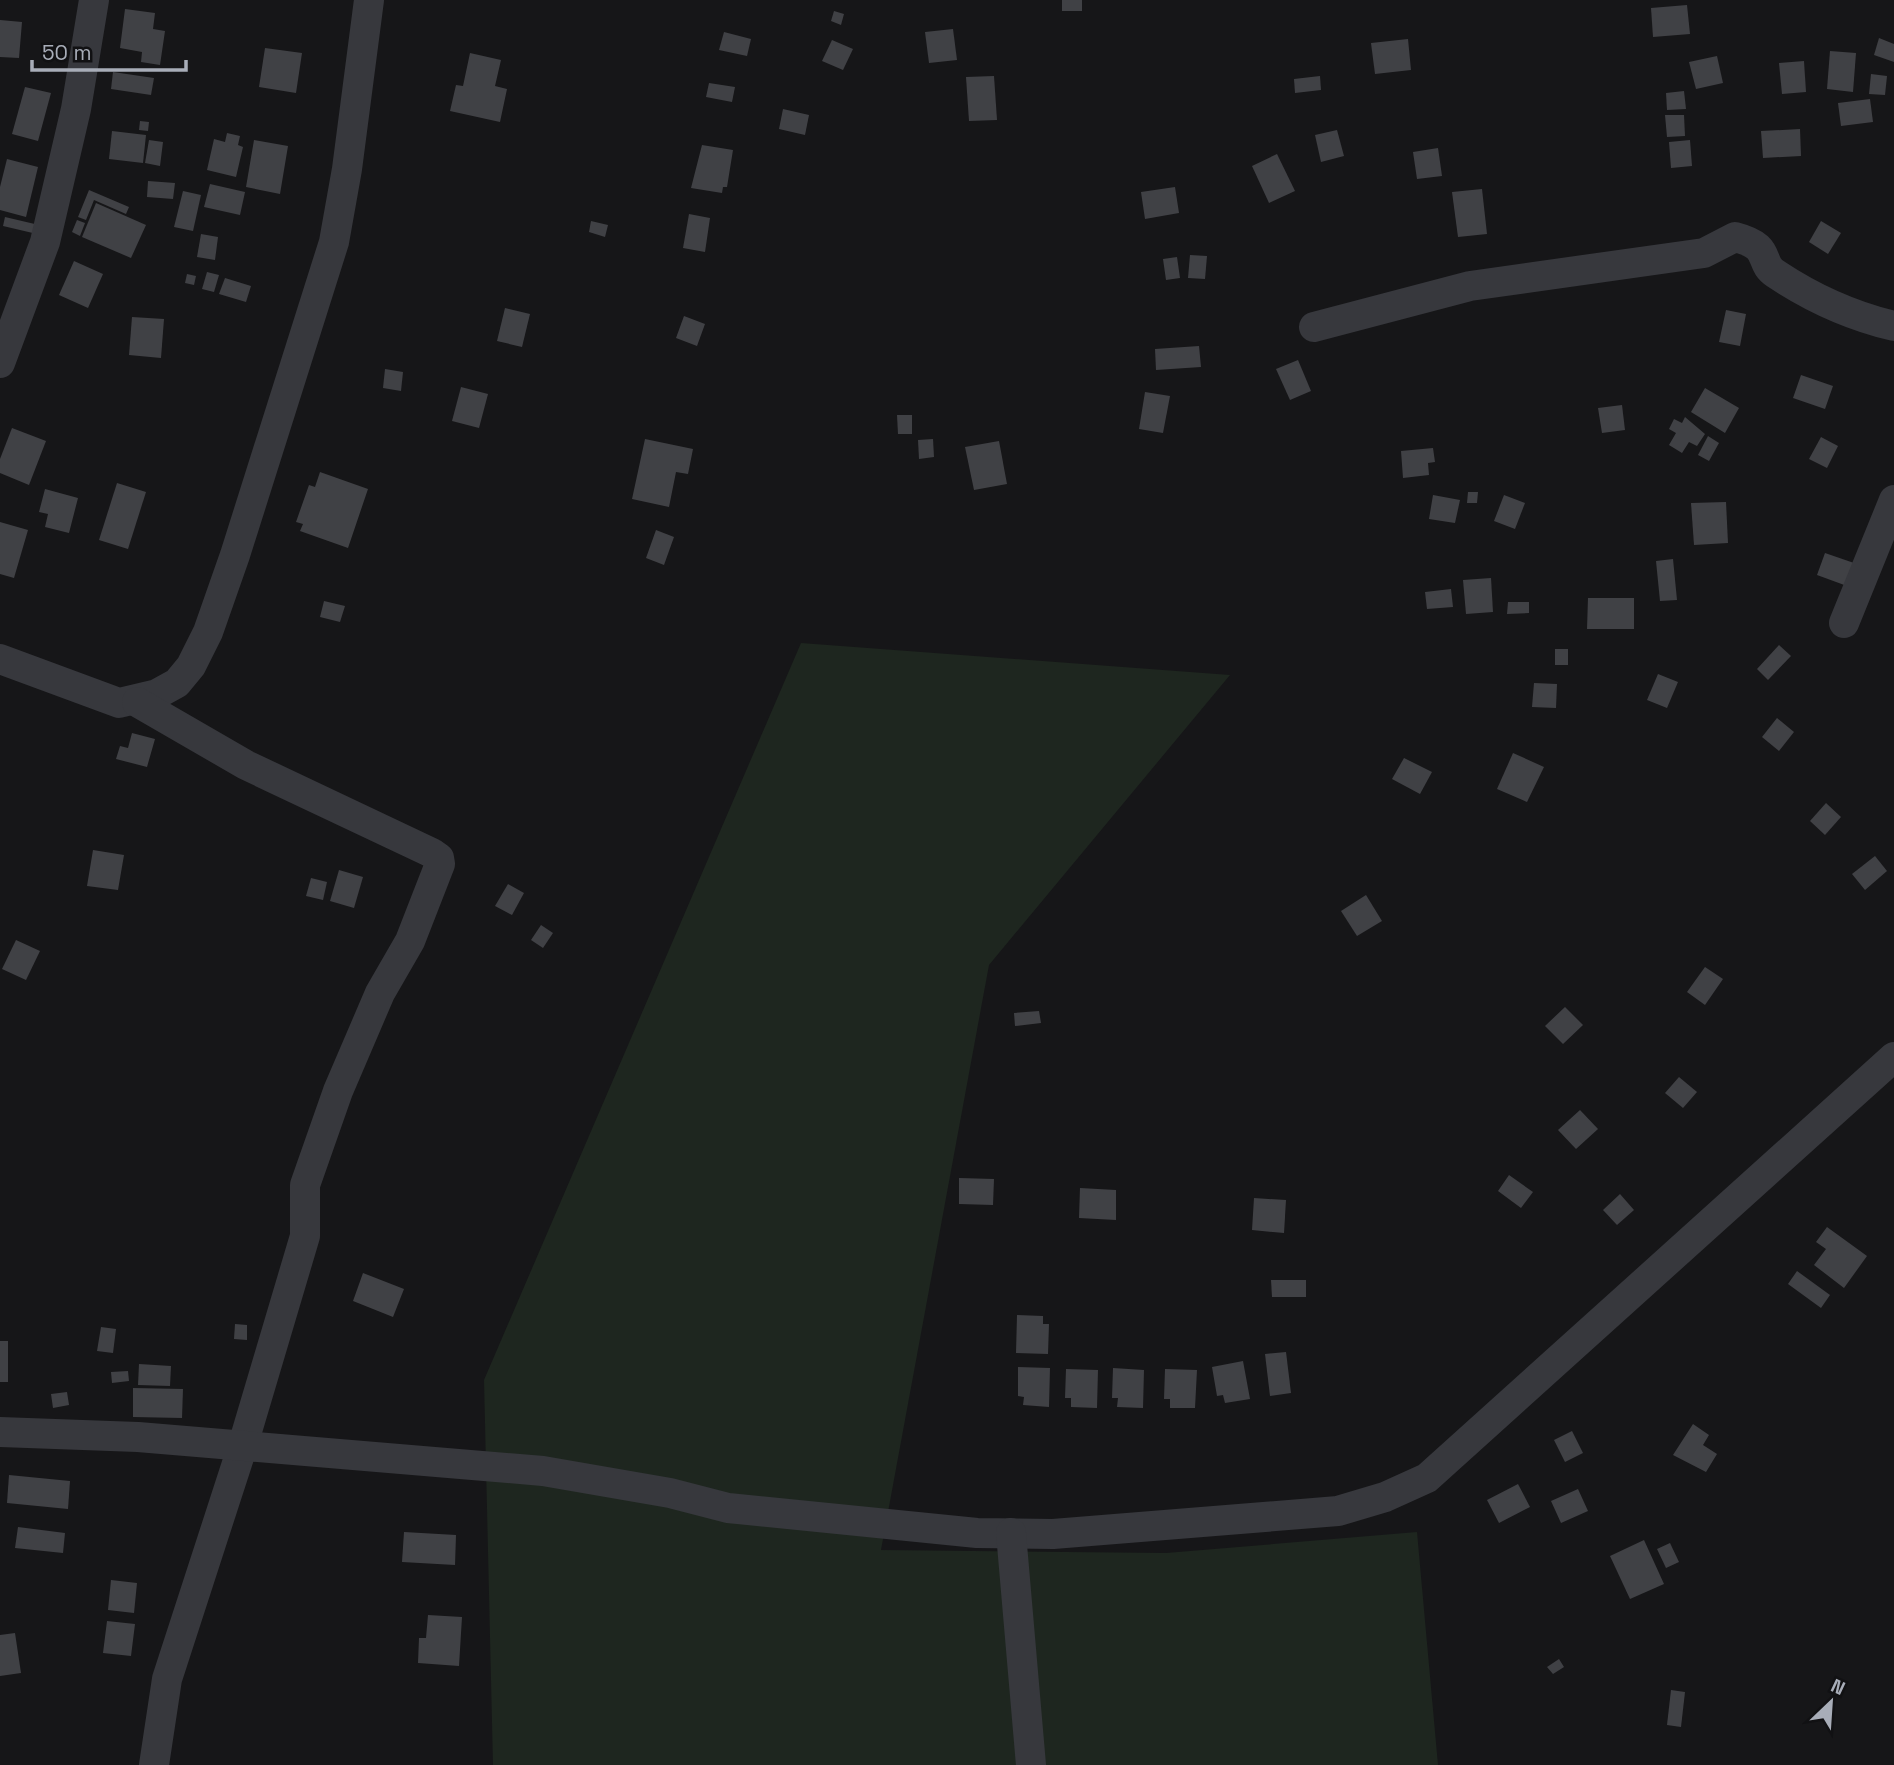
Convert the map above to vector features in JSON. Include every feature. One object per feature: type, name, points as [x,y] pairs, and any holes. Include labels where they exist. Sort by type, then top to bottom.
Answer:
[{"type":"street","points":[[0,363],[45,242],[76,109],[94,0]]},
{"type":"street","points":[[0,659],[118,703],[137,702],[177,683],[191,666],[208,632],[235,555],[334,242],[369,0]]},
{"type":"street","points":[[1314,327],[1470,286],[1704,253],[1735,237],[1750,241],[1761,249],[1772,272],[1851,314],[1894,326]]},
{"type":"street","points":[[1844,623],[1894,500]]},
{"type":"street","points":[[137,702],[246,765],[432,853],[439,858],[440,864],[410,942],[380,993],[338,1091],[310,1168],[303,1194],[305,1236],[242,1448],[167,1679],[154,1765]]},
{"type":"street","points":[[0,1432],[138,1437],[242,1448],[543,1471],[670,1493],[728,1508],[842,1522],[1011,1534],[1053,1534],[1338,1511],[1385,1497],[1427,1478],[1894,1057]]},
{"type":"street","points":[[1011,1534],[1031,1765]]},
{"type":"shaded area","points":[[801,643],[1230,675],[989,965],[881,1550],[1166,1553],[1417,1532],[1438,1765],[493,1765],[484,1380]]},
{"type":"building","points":[[1062,0],[1082,0],[1082,11],[1062,11]]},
{"type":"building","points":[[1687,5],[1690,34],[1653,37],[1651,8]]},
{"type":"building","points":[[125,9],[155,13],[153,29],[165,31],[160,65],[141,62],[142,52],[120,48]]},
{"type":"building","points":[[834,11],[844,14],[841,25],[831,21]]},
{"type":"building","points":[[0,20],[22,22],[19,58],[0,57]]},
{"type":"building","points":[[953,29],[957,60],[929,63],[925,32]]},
{"type":"building","points":[[724,32],[751,39],[747,56],[719,50]]},
{"type":"building","points":[[1879,38],[1894,44],[1894,62],[1874,55]]},
{"type":"building","points":[[1408,39],[1411,70],[1375,74],[1371,43]]},
{"type":"building","points":[[832,40],[853,49],[843,70],[822,61]]},
{"type":"building","points":[[265,48],[302,53],[296,93],[259,87]]},
{"type":"building","points":[[1830,51],[1856,53],[1853,92],[1827,89]]},
{"type":"building","points":[[470,53],[501,60],[495,86],[507,89],[500,122],[450,111],[456,85],[463,86]]},
{"type":"building","points":[[1717,56],[1723,83],[1696,89],[1689,62]]},
{"type":"building","points":[[1804,61],[1806,92],[1782,94],[1779,63]]},
{"type":"building","points":[[113,72],[154,78],[151,95],[111,89]]},
{"type":"building","points":[[1871,74],[1887,76],[1885,95],[1869,94]]},
{"type":"building","points":[[994,76],[997,120],[969,121],[966,77]]},
{"type":"building","points":[[1320,76],[1321,90],[1295,93],[1294,79]]},
{"type":"building","points":[[709,83],[735,87],[732,102],[706,97]]},
{"type":"building","points":[[25,87],[51,93],[38,141],[12,134]]},
{"type":"building","points":[[1684,91],[1686,109],[1667,110],[1666,93]]},
{"type":"building","points":[[1870,99],[1873,122],[1841,126],[1838,103]]},
{"type":"building","points":[[783,109],[809,115],[805,135],[779,129]]},
{"type":"building","points":[[1665,115],[1684,115],[1685,136],[1667,137]]},
{"type":"building","points":[[140,121],[149,122],[148,131],[139,130]]},
{"type":"building","points":[[1800,129],[1801,156],[1763,158],[1761,131]]},
{"type":"building","points":[[1337,130],[1344,156],[1321,162],[1315,135]]},
{"type":"building","points":[[112,131],[146,135],[143,163],[109,159]]},
{"type":"building","points":[[227,133],[240,136],[238,145],[243,147],[236,177],[207,170],[214,139],[225,142]]},
{"type":"building","points":[[149,140],[163,142],[160,166],[145,163]]},
{"type":"building","points":[[254,140],[288,146],[280,194],[246,187]]},
{"type":"building","points":[[1690,140],[1692,166],[1671,168],[1669,142]]},
{"type":"building","points":[[702,145],[733,150],[727,187],[723,187],[722,193],[691,188]]},
{"type":"building","points":[[1438,148],[1442,176],[1417,179],[1413,152]]},
{"type":"building","points":[[1277,154],[1295,191],[1269,203],[1252,166]]},
{"type":"building","points":[[7,159],[38,167],[26,217],[0,210],[0,187]]},
{"type":"building","points":[[148,181],[175,183],[173,199],[147,197]]},
{"type":"building","points":[[210,184],[245,192],[240,215],[204,207]]},
{"type":"building","points":[[1175,187],[1179,213],[1145,219],[1141,192]]},
{"type":"building","points":[[1482,189],[1487,234],[1458,237],[1452,192]]},
{"type":"building","points":[[89,190],[129,207],[126,214],[94,200],[86,220],[78,217]]},
{"type":"building","points":[[183,191],[201,195],[193,231],[174,227]]},
{"type":"building","points":[[96,203],[146,225],[131,258],[82,237]]},
{"type":"building","points":[[689,214],[710,218],[705,252],[683,248]]},
{"type":"building","points":[[5,217],[39,225],[37,234],[3,226]]},
{"type":"building","points":[[77,220],[85,223],[80,236],[72,232]]},
{"type":"building","points":[[591,221],[608,225],[605,237],[589,232]]},
{"type":"building","points":[[1821,221],[1841,233],[1828,254],[1809,242]]},
{"type":"building","points":[[201,234],[218,237],[215,260],[197,257]]},
{"type":"building","points":[[1190,255],[1207,256],[1205,279],[1188,278]]},
{"type":"building","points":[[1177,257],[1180,278],[1166,280],[1163,259]]},
{"type":"building","points":[[74,261],[103,274],[88,308],[59,295]]},
{"type":"building","points":[[207,272],[219,275],[214,292],[202,289]]},
{"type":"building","points":[[187,274],[196,276],[194,285],[185,283]]},
{"type":"building","points":[[225,278],[251,286],[246,302],[219,294]]},
{"type":"building","points":[[505,308],[530,314],[522,347],[497,341]]},
{"type":"building","points":[[1726,310],[1746,314],[1740,346],[1719,342]]},
{"type":"building","points":[[684,316],[705,324],[697,346],[676,338]]},
{"type":"building","points":[[132,317],[164,319],[161,358],[129,355]]},
{"type":"building","points":[[1199,346],[1201,367],[1156,370],[1155,349]]},
{"type":"building","points":[[1298,360],[1311,391],[1290,400],[1276,369]]},
{"type":"building","points":[[385,369],[403,372],[401,391],[383,388]]},
{"type":"building","points":[[1801,375],[1833,386],[1825,409],[1793,398]]},
{"type":"building","points":[[461,387],[488,394],[479,428],[452,421]]},
{"type":"building","points":[[1705,388],[1739,408],[1725,433],[1691,412]]},
{"type":"building","points":[[1145,392],[1170,396],[1163,433],[1139,429]]},
{"type":"building","points":[[1622,405],[1625,430],[1602,433],[1598,408]]},
{"type":"building","points":[[897,415],[912,415],[912,434],[898,434]]},
{"type":"building","points":[[1685,417],[1705,434],[1697,446],[1689,442],[1682,453],[1669,445],[1676,433],[1669,429],[1674,419],[1682,423]]},
{"type":"building","points":[[12,428],[46,441],[29,485],[0,473],[0,459]]},
{"type":"building","points":[[1708,436],[1719,443],[1709,461],[1698,455]]},
{"type":"building","points":[[1821,437],[1838,446],[1827,468],[1809,459]]},
{"type":"building","points":[[645,439],[693,449],[688,474],[676,472],[669,507],[632,499]]},
{"type":"building","points":[[933,439],[934,457],[919,459],[918,440]]},
{"type":"building","points":[[999,441],[1007,484],[974,490],[965,447]]},
{"type":"building","points":[[1433,448],[1435,462],[1428,463],[1429,475],[1403,478],[1401,451]]},
{"type":"building","points":[[320,472],[368,489],[348,548],[300,531],[303,524],[296,522],[309,485],[315,487]]},
{"type":"building","points":[[117,483],[146,492],[128,549],[99,540]]},
{"type":"building","points":[[45,489],[78,498],[69,533],[45,527],[48,514],[39,512]]},
{"type":"building","points":[[1468,492],[1478,492],[1477,503],[1467,503]]},
{"type":"building","points":[[1433,495],[1460,500],[1455,523],[1429,519]]},
{"type":"building","points":[[1504,495],[1525,503],[1515,529],[1494,521]]},
{"type":"building","points":[[1726,502],[1728,543],[1694,545],[1691,503]]},
{"type":"building","points":[[0,522],[28,530],[14,578],[0,574]]},
{"type":"building","points":[[656,530],[674,537],[664,565],[646,558]]},
{"type":"building","points":[[1825,553],[1854,563],[1847,586],[1817,575]]},
{"type":"building","points":[[1673,559],[1677,600],[1660,601],[1656,561]]},
{"type":"building","points":[[1491,578],[1493,612],[1466,614],[1463,580]]},
{"type":"building","points":[[1451,589],[1453,607],[1427,609],[1425,592]]},
{"type":"building","points":[[1588,598],[1634,598],[1634,629],[1587,629]]},
{"type":"building","points":[[324,601],[345,606],[340,622],[320,617]]},
{"type":"building","points":[[1508,602],[1529,602],[1529,613],[1507,614]]},
{"type":"building","points":[[1779,645],[1791,656],[1768,680],[1757,669]]},
{"type":"building","points":[[1555,649],[1568,649],[1568,665],[1555,665]]},
{"type":"building","points":[[1658,674],[1678,682],[1667,708],[1647,700]]},
{"type":"building","points":[[1534,683],[1557,684],[1556,708],[1532,707]]},
{"type":"building","points":[[1777,718],[1794,732],[1779,751],[1762,737]]},
{"type":"building","points":[[132,733],[155,739],[147,767],[116,759],[120,746],[128,748]]},
{"type":"building","points":[[1513,753],[1544,767],[1527,802],[1497,789]]},
{"type":"building","points":[[1404,758],[1432,772],[1420,794],[1392,779]]},
{"type":"building","points":[[1826,803],[1841,817],[1825,835],[1810,821]]},
{"type":"building","points":[[93,850],[124,855],[118,890],[87,886]]},
{"type":"building","points":[[1875,856],[1887,871],[1865,890],[1852,874]]},
{"type":"building","points":[[339,870],[363,877],[354,908],[330,901]]},
{"type":"building","points":[[311,878],[327,882],[323,900],[306,896]]},
{"type":"building","points":[[508,884],[524,893],[512,915],[495,906]]},
{"type":"building","points":[[1366,895],[1382,921],[1357,936],[1341,911]]},
{"type":"building","points":[[541,925],[553,933],[543,948],[531,940]]},
{"type":"building","points":[[16,940],[40,951],[26,980],[2,969]]},
{"type":"building","points":[[1705,967],[1723,979],[1705,1005],[1687,992]]},
{"type":"building","points":[[1565,1007],[1583,1025],[1563,1044],[1545,1026]]},
{"type":"building","points":[[1039,1011],[1041,1023],[1015,1026],[1014,1013]]},
{"type":"building","points":[[1679,1077],[1697,1092],[1683,1108],[1665,1093]]},
{"type":"building","points":[[1580,1110],[1598,1129],[1576,1149],[1558,1130]]},
{"type":"building","points":[[1509,1175],[1533,1192],[1521,1208],[1498,1191]]},
{"type":"building","points":[[959,1178],[994,1179],[993,1205],[959,1204]]},
{"type":"building","points":[[1080,1188],[1116,1190],[1116,1220],[1079,1218]]},
{"type":"building","points":[[1620,1194],[1634,1210],[1617,1225],[1603,1210]]},
{"type":"building","points":[[1254,1198],[1286,1200],[1284,1233],[1252,1230]]},
{"type":"building","points":[[1827,1227],[1867,1256],[1844,1288],[1814,1265],[1826,1249],[1816,1242]]},
{"type":"building","points":[[1797,1271],[1830,1295],[1821,1308],[1788,1284]]},
{"type":"building","points":[[363,1273],[404,1289],[393,1317],[353,1301]]},
{"type":"building","points":[[1271,1280],[1306,1280],[1306,1297],[1272,1297]]},
{"type":"building","points":[[1017,1315],[1043,1316],[1043,1324],[1049,1324],[1048,1354],[1016,1353]]},
{"type":"building","points":[[235,1324],[247,1325],[247,1340],[234,1339]]},
{"type":"building","points":[[101,1327],[116,1329],[113,1353],[97,1351]]},
{"type":"building","points":[[0,1341],[8,1341],[8,1382],[0,1382]]},
{"type":"building","points":[[1286,1352],[1291,1393],[1270,1396],[1265,1354]]},
{"type":"building","points":[[1243,1361],[1250,1399],[1225,1403],[1223,1395],[1217,1396],[1212,1367]]},
{"type":"building","points":[[139,1364],[171,1366],[170,1386],[138,1385]]},
{"type":"building","points":[[1018,1367],[1050,1368],[1049,1407],[1023,1405],[1024,1397],[1018,1396]]},
{"type":"building","points":[[1113,1368],[1144,1370],[1143,1408],[1117,1407],[1118,1398],[1112,1398]]},
{"type":"building","points":[[1066,1369],[1098,1370],[1097,1408],[1071,1407],[1071,1398],[1065,1398]]},
{"type":"building","points":[[1165,1369],[1197,1370],[1195,1408],[1170,1408],[1170,1399],[1164,1399]]},
{"type":"building","points":[[128,1371],[129,1381],[112,1383],[111,1372]]},
{"type":"building","points":[[133,1388],[183,1389],[182,1418],[133,1417]]},
{"type":"building","points":[[67,1392],[69,1405],[53,1408],[51,1394]]},
{"type":"building","points":[[1693,1424],[1709,1435],[1703,1445],[1717,1454],[1706,1472],[1673,1455]]},
{"type":"building","points":[[1572,1431],[1583,1453],[1565,1462],[1554,1440]]},
{"type":"building","points":[[9,1475],[70,1481],[68,1509],[7,1503]]},
{"type":"building","points":[[1518,1484],[1530,1507],[1499,1523],[1487,1500]]},
{"type":"building","points":[[1578,1489],[1588,1511],[1561,1523],[1551,1501]]},
{"type":"building","points":[[18,1527],[65,1533],[63,1553],[15,1548]]},
{"type":"building","points":[[404,1532],[456,1535],[455,1565],[402,1562]]},
{"type":"building","points":[[1644,1540],[1664,1584],[1630,1599],[1610,1556]]},
{"type":"building","points":[[1670,1543],[1679,1562],[1666,1568],[1657,1549]]},
{"type":"building","points":[[111,1580],[137,1583],[134,1613],[108,1610]]},
{"type":"building","points":[[428,1615],[462,1617],[459,1666],[418,1663],[419,1638],[426,1638]]},
{"type":"building","points":[[107,1621],[135,1624],[131,1656],[103,1653]]},
{"type":"building","points":[[15,1633],[21,1673],[0,1676],[0,1635]]},
{"type":"building","points":[[1559,1659],[1564,1667],[1553,1674],[1547,1667]]},
{"type":"building","points":[[1671,1690],[1685,1692],[1681,1727],[1667,1725]]}]
